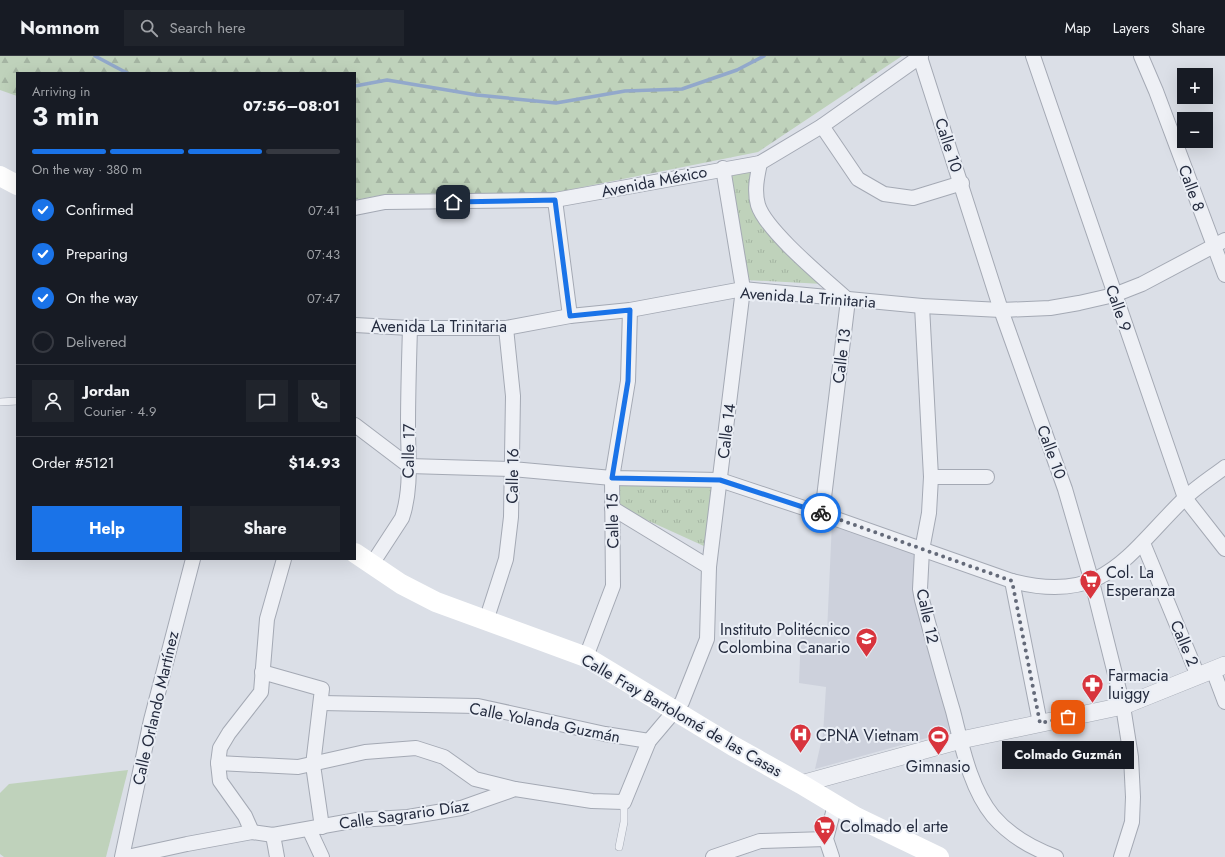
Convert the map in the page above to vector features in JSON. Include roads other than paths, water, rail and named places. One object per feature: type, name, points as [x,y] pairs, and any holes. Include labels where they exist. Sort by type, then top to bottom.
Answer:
[{"type":"main road","points":[[0,176],[16,184]]},
{"type":"main road","name":"Calle Fray Bartolomé de las Casas","points":[[356,554],[401,584],[436,602],[586,657],[733,746],[856,817],[939,857]]},
{"type":"street","name":"Avenida México","points":[[356,208],[385,202],[555,200],[722,168],[760,163],[822,126],[921,56]]},
{"type":"street","name":"Calle 10","points":[[921,56],[1001,310],[1065,489],[1092,582],[1123,706],[1131,757],[1132,822],[1121,857]]},
{"type":"street","name":"Calle 9","points":[[1033,56],[1185,498],[1225,549]]},
{"type":"street","name":"Calle 8","points":[[1141,56],[1220,243],[1225,275]]},
{"type":"street","points":[[822,126],[858,180],[884,194],[913,198],[962,183]]},
{"type":"street","points":[[760,163],[756,183],[758,206],[777,234],[848,300]]},
{"type":"street","name":"Calle 14","points":[[673,710],[682,702],[705,645],[709,567],[742,290],[722,168]]},
{"type":"street","points":[[555,200],[570,316]]},
{"type":"street","name":"Avenida La Trinitaria","points":[[356,325],[410,328],[506,328],[570,316],[630,310],[742,290],[922,306],[1001,310],[1050,308],[1114,295],[1142,284],[1220,243]]},
{"type":"street","name":"Calle 13","points":[[822,514],[848,300]]},
{"type":"street","name":"Calle 12","points":[[922,306],[931,477],[929,513],[922,550],[920,589],[922,600],[961,740],[979,794],[992,815],[1004,829],[1036,850],[1056,857]]},
{"type":"street","name":"Calle 15","points":[[586,657],[612,592],[612,478],[628,381],[630,310]]},
{"type":"street","name":"Calle 17","points":[[372,564],[402,518],[404,511],[409,466],[408,426],[410,328]]},
{"type":"street","name":"Calle 16","points":[[486,621],[506,559],[511,517],[513,396],[506,328]]},
{"type":"street","points":[[356,426],[409,466],[512,469],[612,478],[720,480],[822,514],[1012,581],[1032,586],[1054,588],[1069,587],[1092,582],[1116,567],[1143,543],[1185,498],[1225,467]]},
{"type":"street","points":[[931,477],[987,477]]},
{"type":"street","points":[[612,508],[709,567]]},
{"type":"street","name":"Calle 2","points":[[1143,543],[1212,670],[1225,702]]},
{"type":"street","name":"Calle Orlando Martínez","points":[[122,857],[151,720],[193,560]]},
{"type":"street","points":[[252,832],[245,816],[220,781],[218,763],[220,748],[229,733],[260,692],[267,619],[284,560]]},
{"type":"street","points":[[1012,581],[1040,723]]},
{"type":"street","points":[[801,784],[961,740],[1123,706],[1212,670]]},
{"type":"street","points":[[262,672],[322,689],[313,765],[315,828],[322,857]]},
{"type":"street","name":"Calle Yolanda Guzmán","points":[[321,703],[478,706],[605,734],[649,741]]},
{"type":"street","points":[[624,802],[649,741],[673,710]]},
{"type":"street","points":[[218,763],[298,767],[313,765],[365,752],[416,748],[444,757],[475,779],[515,789]]},
{"type":"street","name":"Calle Sagrario Díaz","points":[[127,857],[252,832],[273,835],[357,820],[408,817],[461,808],[515,789],[592,801],[624,802]]},
{"type":"street","points":[[832,857],[826,839],[835,805]]},
{"type":"street","points":[[273,835],[277,857]]},
{"type":"street","points":[[713,857],[760,841],[826,839]]},
{"type":"lane","points":[[0,402],[16,401]]},
{"type":"lane","points":[[619,847],[624,822],[624,802]]},
{"type":"waterway","points":[[95,56],[125,72]]},
{"type":"waterway","points":[[356,86],[387,80],[477,95],[556,103],[625,91],[682,89],[737,70],[764,56]]},
{"type":"place","name":"Col. La Esperanza","points":[[1090,600]]},
{"type":"place","name":"Instituto Politécnico Colombina Canario","points":[[866,658]]},
{"type":"place","name":"Farmacia luiggy","points":[[1092,704]]},
{"type":"place","name":"Colmado Guzmán","points":[[1068,717]]},
{"type":"place","name":"CPNA Vietnam","points":[[800,754]]},
{"type":"place","name":"Gimnasio","points":[[938,756]]},
{"type":"place","name":"Colmado el arte","points":[[824,846]]}]
